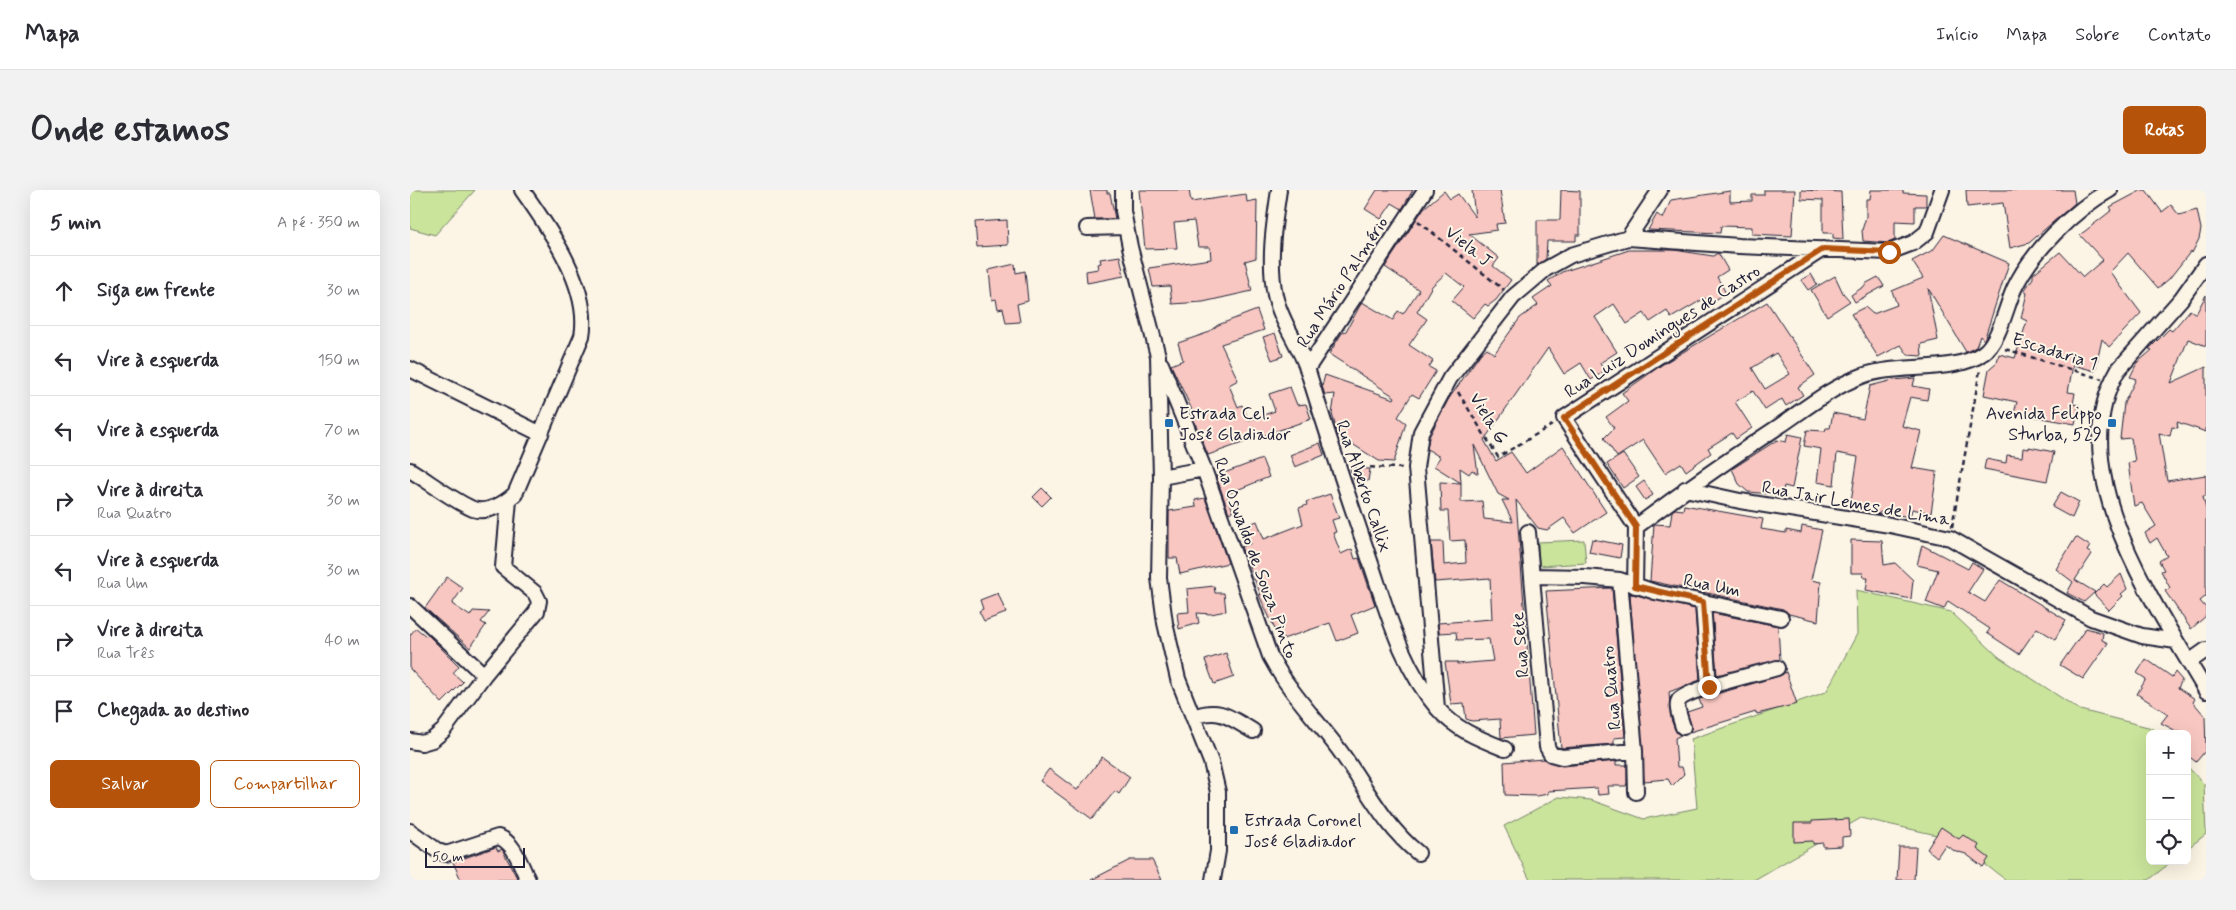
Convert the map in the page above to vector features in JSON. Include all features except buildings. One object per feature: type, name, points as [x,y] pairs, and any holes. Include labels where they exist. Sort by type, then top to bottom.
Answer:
[{"type":"street","points":[[410,470],[474,509],[493,508],[509,500],[515,494],[582,336],[584,312],[577,286],[550,231],[522,190]]},
{"type":"street","points":[[1123,190],[1123,210],[1126,227],[1158,356],[1161,477],[1159,578],[1165,624],[1178,679],[1211,762],[1218,792],[1218,851],[1213,880]]},
{"type":"street","name":"Rua Alberto Callix","points":[[1279,190],[1271,241],[1274,293],[1280,314],[1307,369],[1400,648],[1437,708],[1452,723],[1470,734],[1505,749]]},
{"type":"street","name":"Rua Mário Palmério","points":[[1307,369],[1425,190]]},
{"type":"street","points":[[1628,238],[1660,190]]},
{"type":"street","points":[[1437,708],[1416,468],[1421,432],[1450,378],[1513,297],[1546,269],[1571,255],[1628,238],[1889,252],[1913,243],[1927,232],[1942,190]]},
{"type":"street","points":[[1635,586],[1636,527],[1685,489],[1829,393],[1860,377],[1883,370],[1952,364],[1987,349],[2014,288],[2032,260],[2052,236],[2098,197],[2110,190]]},
{"type":"street","points":[[1087,228],[1126,227]]},
{"type":"street","name":"Rua Luiz Domingues de Castro","points":[[1636,527],[1564,418],[1823,249]]},
{"type":"street","points":[[2206,264],[2181,299],[2133,352],[2110,382],[2100,427],[2100,452],[2104,484],[2122,536],[2176,641],[2206,691]]},
{"type":"street","name":"Rua Oswaldo de Souza Pinto","points":[[1158,356],[1204,469],[1270,656],[1282,678],[1337,746],[1400,838],[1418,853]]},
{"type":"street","points":[[410,369],[541,434]]},
{"type":"street","points":[[1161,477],[1204,469]]},
{"type":"street","name":"Rua Jair Lemes de Lima","points":[[1685,489],[1740,501],[1890,525],[1950,538],[2091,618],[2142,636],[2176,641]]},
{"type":"street","points":[[411,741],[422,743],[432,740],[443,731],[484,675],[537,610],[539,601],[535,593],[503,567],[509,500]]},
{"type":"street","name":"Rua Sete","points":[[1528,532],[1546,741],[1551,754],[1562,757],[1635,751]]},
{"type":"street","name":"Rua Um","points":[[1533,576],[1586,576],[1620,580],[1635,586],[1781,618]]},
{"type":"street","name":"Rua Quatro","points":[[1620,580],[1635,751],[1636,792]]},
{"type":"street","points":[[1703,602],[1709,687]]},
{"type":"street","points":[[410,606],[484,675]]},
{"type":"street","points":[[2189,662],[2206,650]]},
{"type":"street","points":[[1683,727],[1678,705],[1680,699],[1709,687],[1777,668]]},
{"type":"street","points":[[1193,717],[1214,712],[1224,714],[1253,731]]},
{"type":"street","points":[[410,831],[438,851],[446,854],[498,837],[504,838],[509,843],[528,880]]},
{"type":"path","name":"Viela J","points":[[1409,214],[1513,297]]},
{"type":"path","name":"Escadaria 1","points":[[1987,349],[2110,382]]},
{"type":"path","points":[[1950,538],[1961,467],[1987,349]]},
{"type":"path","name":"Viela G","points":[[1450,378],[1498,457],[1564,418]]},
{"type":"path","points":[[1338,466],[1416,468]]},
{"type":"green space","points":[[410,190],[475,190],[435,235],[410,228]]},
{"type":"green space","points":[[1584,540],[1586,563],[1539,566],[1538,542]]},
{"type":"green space","points":[[1856,590],[1951,612],[1999,657],[2080,710],[2152,728],[2154,730],[2146,730],[2146,865],[2167,865],[2149,880],[2006,880],[1950,838],[1861,818],[1754,880],[1530,880],[1504,826],[1559,797],[1591,800],[1644,819],[1697,808],[1691,739],[1826,692],[1857,634]]},
{"type":"green space","points":[[2191,770],[2204,784],[2206,834],[2191,846]]},
{"type":"place","name":"Estrada Cel. José Gladiador","points":[[1169,423]]},
{"type":"place","name":"Avenida Felippo Sturba, 529","points":[[2112,423]]},
{"type":"place","name":"Estrada Coronel José Gladiador","points":[[1234,830]]},
{"type":"route","points":[[1709,687],[1703,602],[1635,586],[1636,527],[1576,439],[1564,418],[1823,249],[1889,252]]}]
